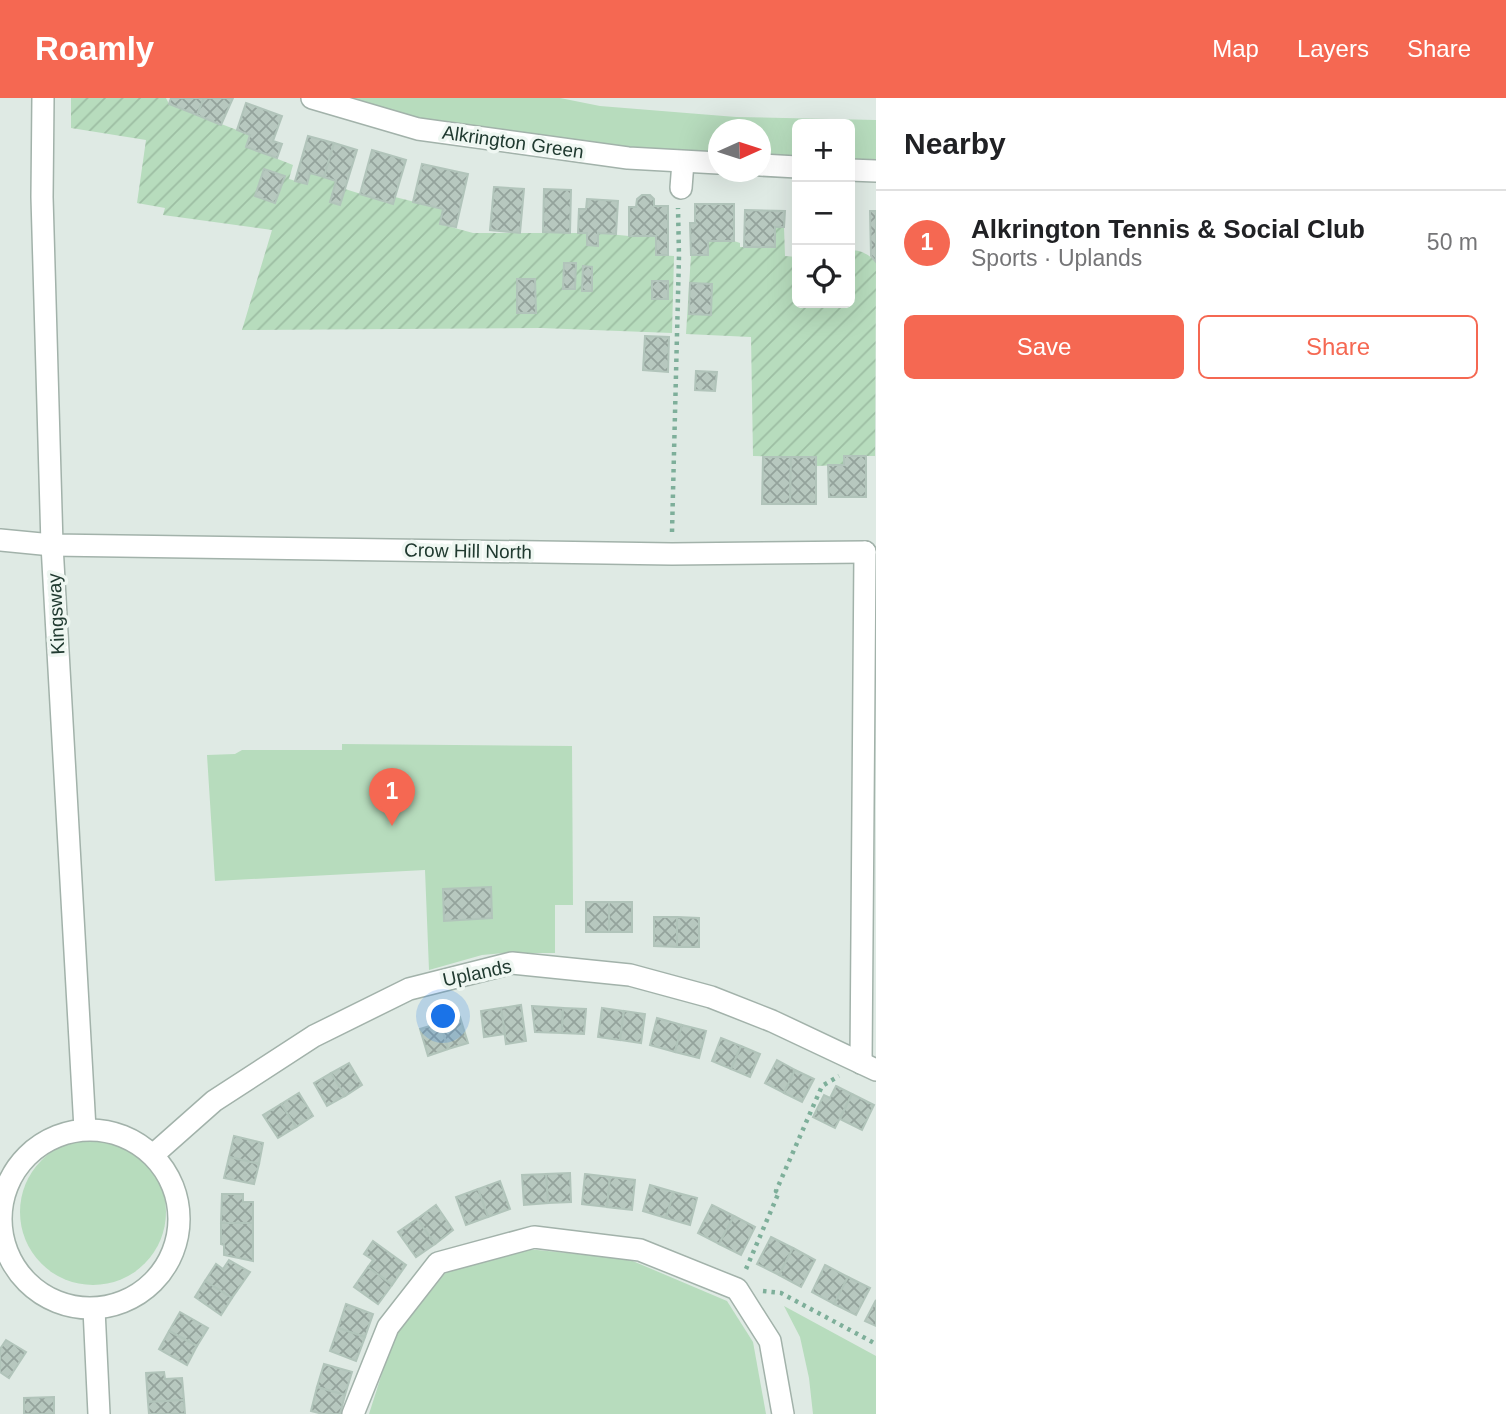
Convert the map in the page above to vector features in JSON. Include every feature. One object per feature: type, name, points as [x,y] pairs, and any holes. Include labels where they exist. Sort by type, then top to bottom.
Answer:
[{"type":"street","name":"Kingsway","points":[[43,98],[42,197],[52,545],[85,1129]]},
{"type":"street","name":"Alkrington Green","points":[[312,98],[418,129],[628,158],[708,163]]},
{"type":"street","points":[[681,188],[684,162]]},
{"type":"street","points":[[771,166],[792,167]]},
{"type":"street","points":[[855,170],[876,171]]},
{"type":"street","name":"Crow Hill North","points":[[0,540],[52,545],[672,554],[870,545]]},
{"type":"street","points":[[868,1067],[870,545]]},
{"type":"street","name":"Uplands","points":[[153,1155],[214,1101],[314,1036],[409,989],[512,963],[630,975],[711,997],[772,1021],[868,1067]]},
{"type":"street","points":[[85,1129],[123,1135],[153,1155],[172,1180],[180,1216],[176,1247],[157,1279],[132,1299],[94,1309],[62,1305],[27,1283],[9,1257],[0,1216],[3,1188],[29,1153],[55,1136],[85,1129]]},
{"type":"street","points":[[353,1414],[388,1327],[438,1263],[534,1237],[640,1250],[737,1289],[770,1341],[783,1414]]},
{"type":"street","points":[[94,1309],[99,1414]]},
{"type":"path","points":[[672,554],[678,207],[681,188]]},
{"type":"path","points":[[868,1067],[822,1086],[737,1289],[781,1293],[876,1344]]},
{"type":"green space","points":[[71,98],[166,98],[169,104],[250,135],[247,147],[293,165],[289,179],[306,184],[310,173],[336,181],[330,202],[340,205],[345,189],[393,204],[395,197],[443,209],[440,224],[473,233],[587,233],[587,245],[597,246],[598,233],[656,236],[657,255],[674,256],[672,333],[541,328],[242,330],[272,230],[163,215],[165,208],[137,203],[146,140],[71,128]]},
{"type":"green space","points":[[330,98],[560,98],[600,106],[736,117],[829,119],[792,119],[792,163],[771,163],[771,119],[708,119],[708,161],[386,119]]},
{"type":"green space","points":[[855,120],[876,120],[876,164],[855,164]]},
{"type":"green space","points":[[775,227],[784,227],[785,256],[792,257],[792,308],[855,308],[855,251],[864,253],[876,262],[875,456],[844,456],[844,465],[816,466],[815,457],[753,456],[751,337],[686,334],[691,255],[708,254],[708,241],[734,241],[740,243],[740,247],[774,247]]},
{"type":"green space","points":[[342,744],[572,746],[573,905],[555,905],[555,953],[482,955],[429,970],[425,870],[215,881],[207,755],[235,754],[242,750],[342,750]]},
{"type":"green space","points":[[93,1139],[121,1145],[145,1160],[160,1184],[166,1212],[160,1240],[145,1264],[121,1279],[93,1285],[65,1279],[41,1264],[26,1240],[20,1212],[26,1184],[41,1160],[65,1145]]},
{"type":"green space","points":[[517,1248],[628,1259],[727,1301],[753,1342],[766,1414],[369,1414],[393,1339],[447,1271]]},
{"type":"green space","points":[[784,1306],[876,1356],[876,1414],[813,1414],[800,1337]]},
{"type":"building","points":[[171,98],[204,98],[197,115],[169,104]]},
{"type":"building","points":[[204,98],[233,98],[221,125],[197,115]]},
{"type":"building","points":[[246,103],[282,116],[273,141],[282,144],[277,158],[246,147],[250,135],[237,130]]},
{"type":"building","points":[[308,136],[334,143],[324,177],[310,173],[307,184],[295,181]]},
{"type":"building","points":[[334,143],[357,150],[340,205],[330,202],[336,181],[324,177]]},
{"type":"building","points":[[372,150],[406,160],[393,204],[360,194]]},
{"type":"building","points":[[422,164],[468,174],[456,227],[440,224],[443,209],[413,202]]},
{"type":"building","points":[[264,169],[285,176],[275,203],[255,196]]},
{"type":"building","points":[[494,187],[524,189],[520,233],[490,230]]},
{"type":"building","points":[[544,189],[571,190],[570,233],[543,232]]},
{"type":"building","points":[[642,195],[650,195],[654,199],[654,206],[668,206],[668,255],[656,255],[656,236],[629,236],[629,207],[636,207],[637,199]]},
{"type":"building","points":[[587,199],[618,201],[616,234],[598,233],[598,246],[587,245],[587,233],[578,233],[579,209],[586,209]]},
{"type":"building","points":[[695,204],[734,204],[734,241],[708,241],[708,255],[691,255],[690,223],[695,223]]},
{"type":"building","points":[[745,210],[785,211],[784,227],[775,227],[775,247],[744,247]]},
{"type":"building","points":[[870,211],[876,211],[876,262],[871,256]]},
{"type":"building","points":[[564,263],[576,263],[575,289],[563,289]]},
{"type":"building","points":[[583,266],[592,267],[592,291],[582,291]]},
{"type":"building","points":[[517,279],[535,279],[536,313],[517,313]]},
{"type":"building","points":[[652,281],[668,281],[668,299],[652,299]]},
{"type":"building","points":[[690,283],[712,284],[711,315],[689,314]]},
{"type":"building","points":[[645,336],[669,337],[668,372],[643,370]]},
{"type":"building","points":[[696,371],[717,372],[715,391],[695,390]]},
{"type":"building","points":[[844,456],[866,456],[866,497],[829,497],[828,465],[844,465]]},
{"type":"building","points":[[763,457],[791,457],[790,504],[762,504]]},
{"type":"building","points":[[791,457],[816,457],[816,504],[790,504]]},
{"type":"building","points":[[491,887],[492,918],[444,921],[443,889]]},
{"type":"building","points":[[586,902],[609,902],[609,932],[586,932]]},
{"type":"building","points":[[609,902],[632,902],[632,932],[609,932]]},
{"type":"building","points":[[654,917],[677,917],[677,947],[654,946]]},
{"type":"building","points":[[677,917],[699,918],[699,947],[677,947]]},
{"type":"building","points":[[521,1005],[526,1041],[506,1044],[501,1008]]},
{"type":"building","points":[[532,1006],[563,1008],[562,1033],[535,1032]]},
{"type":"building","points":[[501,1008],[505,1034],[484,1037],[481,1011]]},
{"type":"building","points":[[563,1008],[586,1009],[584,1034],[562,1033]]},
{"type":"building","points":[[602,1008],[624,1011],[620,1040],[598,1037]]},
{"type":"building","points":[[624,1011],[645,1014],[641,1043],[620,1040]]},
{"type":"building","points":[[460,1017],[468,1043],[448,1049],[440,1023]]},
{"type":"building","points":[[657,1018],[682,1025],[675,1052],[650,1045]]},
{"type":"building","points":[[440,1023],[448,1049],[428,1056],[420,1029]]},
{"type":"building","points":[[682,1025],[706,1031],[699,1058],[675,1052]]},
{"type":"building","points":[[721,1038],[741,1046],[731,1069],[712,1061]]},
{"type":"building","points":[[741,1046],[760,1054],[750,1077],[731,1069]]},
{"type":"building","points":[[777,1060],[795,1070],[784,1093],[765,1083]]},
{"type":"building","points":[[349,1063],[362,1085],[345,1096],[331,1073]]},
{"type":"building","points":[[795,1070],[814,1079],[802,1102],[784,1093]]},
{"type":"building","points":[[331,1073],[345,1096],[327,1106],[314,1083]]},
{"type":"building","points":[[836,1086],[852,1094],[835,1128],[813,1117],[824,1095],[830,1098]]},
{"type":"building","points":[[299,1093],[313,1116],[296,1127],[281,1104]]},
{"type":"building","points":[[852,1094],[874,1105],[862,1130],[840,1119]]},
{"type":"building","points":[[281,1104],[296,1127],[278,1138],[263,1115]]},
{"type":"building","points":[[234,1136],[263,1143],[259,1164],[229,1157]]},
{"type":"building","points":[[229,1157],[259,1164],[254,1184],[224,1178]]},
{"type":"building","points":[[570,1173],[571,1202],[548,1203],[546,1174]]},
{"type":"building","points":[[546,1174],[548,1203],[524,1205],[522,1175]]},
{"type":"building","points":[[585,1174],[610,1177],[607,1207],[582,1204]]},
{"type":"building","points":[[610,1177],[635,1180],[632,1210],[607,1207]]},
{"type":"building","points":[[500,1181],[510,1209],[488,1217],[478,1189]]},
{"type":"building","points":[[650,1185],[674,1192],[666,1218],[643,1211]]},
{"type":"building","points":[[478,1189],[488,1217],[466,1225],[456,1197]]},
{"type":"building","points":[[674,1192],[697,1198],[690,1225],[666,1218]]},
{"type":"building","points":[[222,1194],[243,1194],[243,1202],[253,1202],[253,1223],[221,1223]]},
{"type":"building","points":[[436,1205],[453,1230],[435,1244],[417,1219]]},
{"type":"building","points":[[712,1205],[734,1216],[719,1244],[698,1233]]},
{"type":"building","points":[[734,1216],[755,1227],[741,1255],[719,1244]]},
{"type":"building","points":[[417,1219],[435,1244],[416,1257],[398,1232]]},
{"type":"building","points":[[221,1223],[253,1223],[253,1261],[224,1255]]},
{"type":"building","points":[[771,1237],[793,1248],[779,1275],[757,1264]]},
{"type":"building","points":[[373,1241],[406,1265],[392,1285],[368,1267],[373,1260],[364,1254]]},
{"type":"building","points":[[793,1248],[815,1260],[801,1287],[779,1275]]},
{"type":"building","points":[[229,1260],[250,1272],[232,1298],[205,1281],[216,1264],[223,1269]]},
{"type":"building","points":[[825,1265],[848,1277],[834,1304],[812,1292]]},
{"type":"building","points":[[368,1267],[392,1285],[378,1304],[354,1287]]},
{"type":"building","points":[[848,1277],[870,1288],[856,1315],[834,1304]]},
{"type":"building","points":[[205,1281],[232,1298],[221,1315],[195,1297]]},
{"type":"building","points":[[876,1300],[876,1326],[865,1321]]},
{"type":"building","points":[[346,1304],[373,1314],[365,1337],[338,1328]]},
{"type":"building","points":[[180,1312],[208,1328],[197,1346],[169,1331]]},
{"type":"building","points":[[338,1328],[365,1337],[356,1361],[330,1351]]},
{"type":"building","points":[[169,1331],[197,1346],[187,1365],[159,1349]]},
{"type":"building","points":[[6,1340],[26,1352],[9,1378],[0,1372],[0,1349]]},
{"type":"building","points":[[324,1364],[352,1372],[345,1395],[317,1387]]},
{"type":"building","points":[[164,1372],[165,1379],[182,1378],[184,1400],[148,1402],[146,1373]]},
{"type":"building","points":[[317,1387],[345,1395],[340,1414],[311,1411]]},
{"type":"building","points":[[54,1397],[54,1414],[24,1414],[24,1398]]},
{"type":"building","points":[[184,1400],[185,1414],[149,1414],[148,1402]]},
{"type":"place","name":"Alkrington Tennis & Social Club","points":[[392,826]]}]
